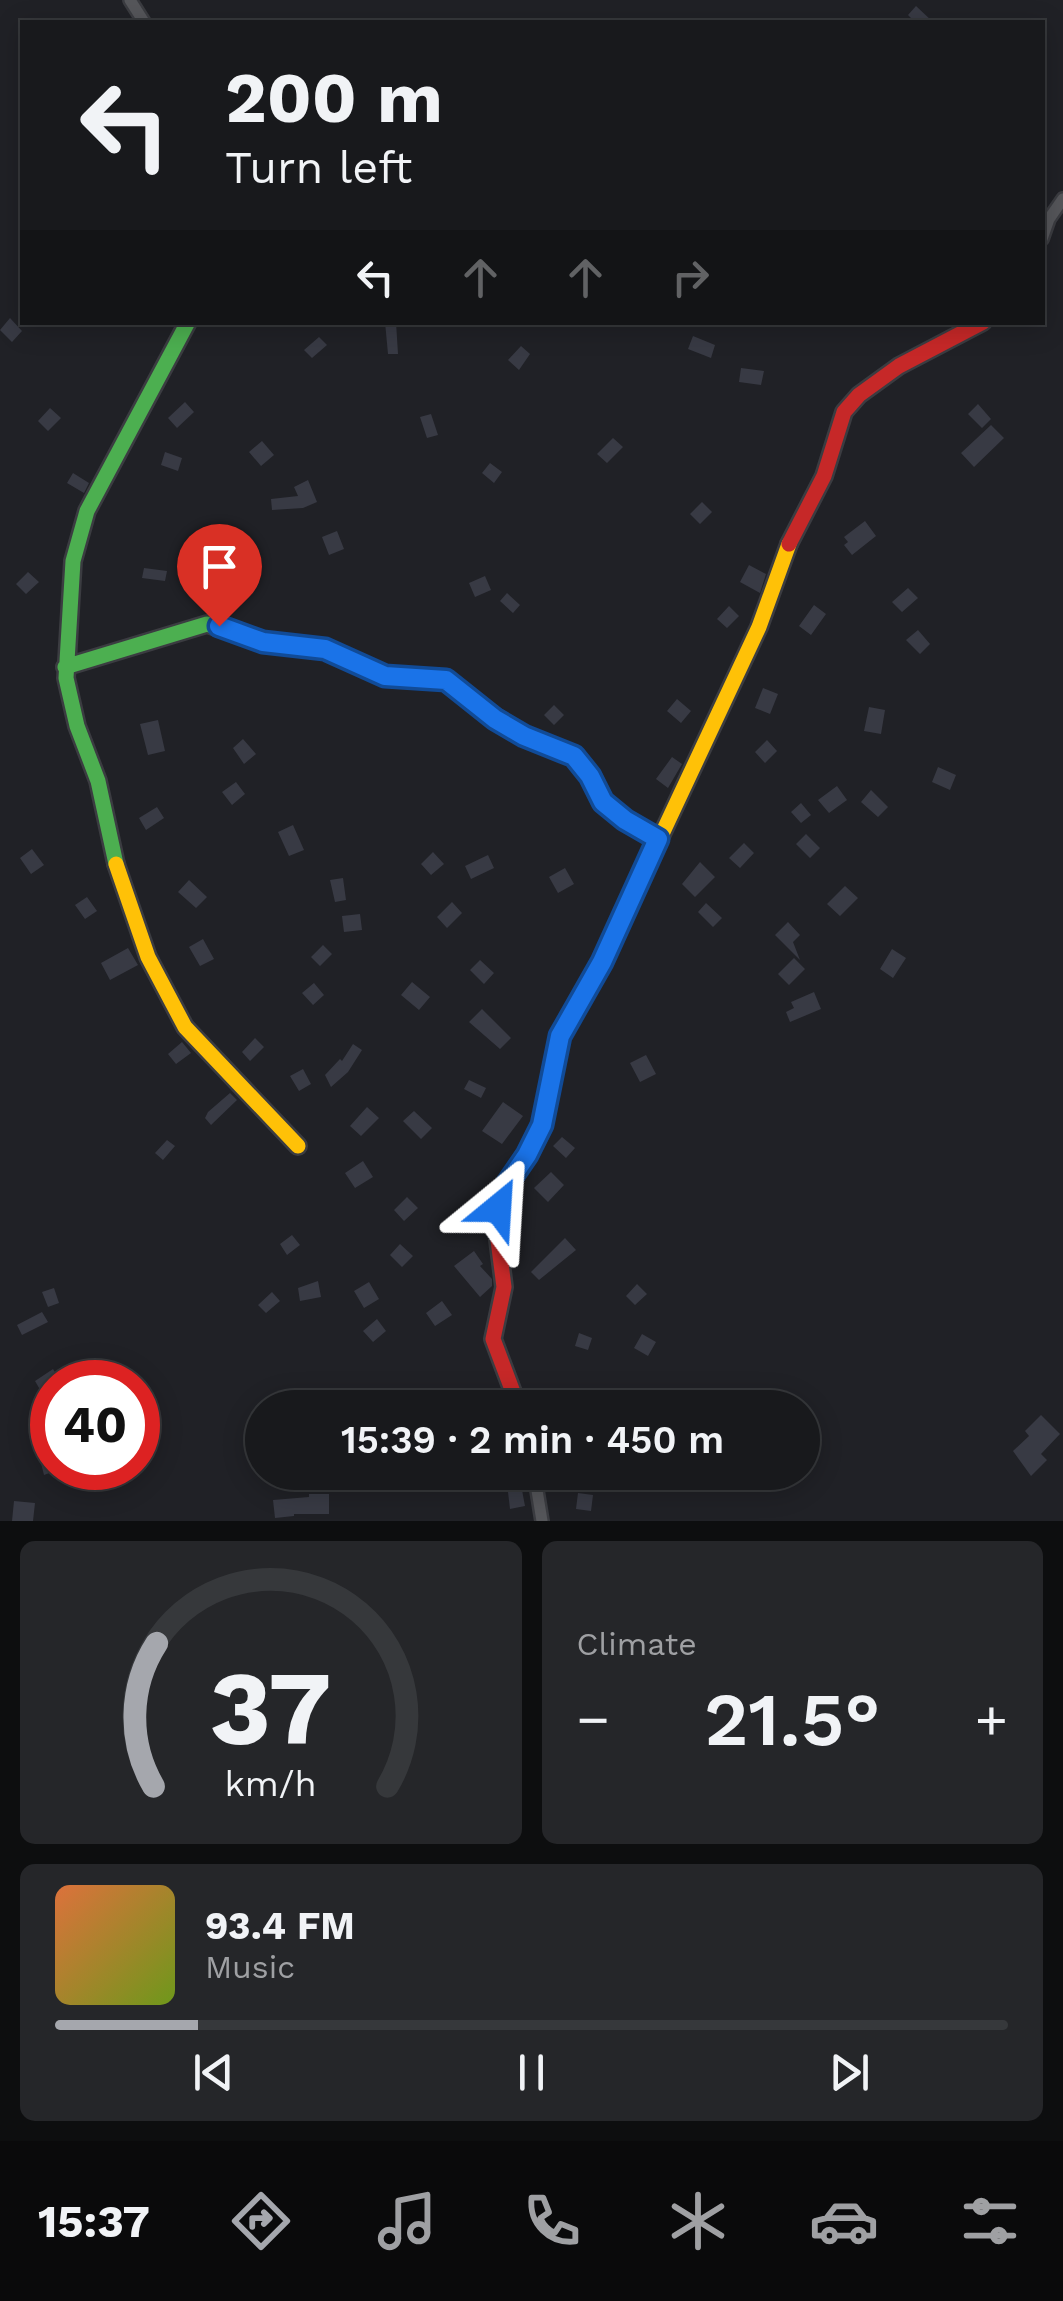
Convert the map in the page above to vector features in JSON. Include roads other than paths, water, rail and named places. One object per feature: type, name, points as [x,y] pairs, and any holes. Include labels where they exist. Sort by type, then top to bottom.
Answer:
[{"type":"street","points":[[1045,232],[1063,200]]},
{"type":"street","points":[[186,325],[87,511],[73,561],[65,667],[77,726],[102,795],[114,857],[148,957],[194,1038],[298,1146]]},
{"type":"street","points":[[513,1390],[493,1339],[504,1287],[498,1240],[501,1193],[538,1136],[560,1036],[602,962],[759,627],[791,540],[824,476],[844,412],[859,395],[900,366],[977,325]]},
{"type":"street","points":[[65,667],[207,624],[263,642],[325,649],[385,676],[439,678],[524,736],[574,756],[603,802],[658,839]]},
{"type":"street","points":[[537,1490],[542,1521]]}]
